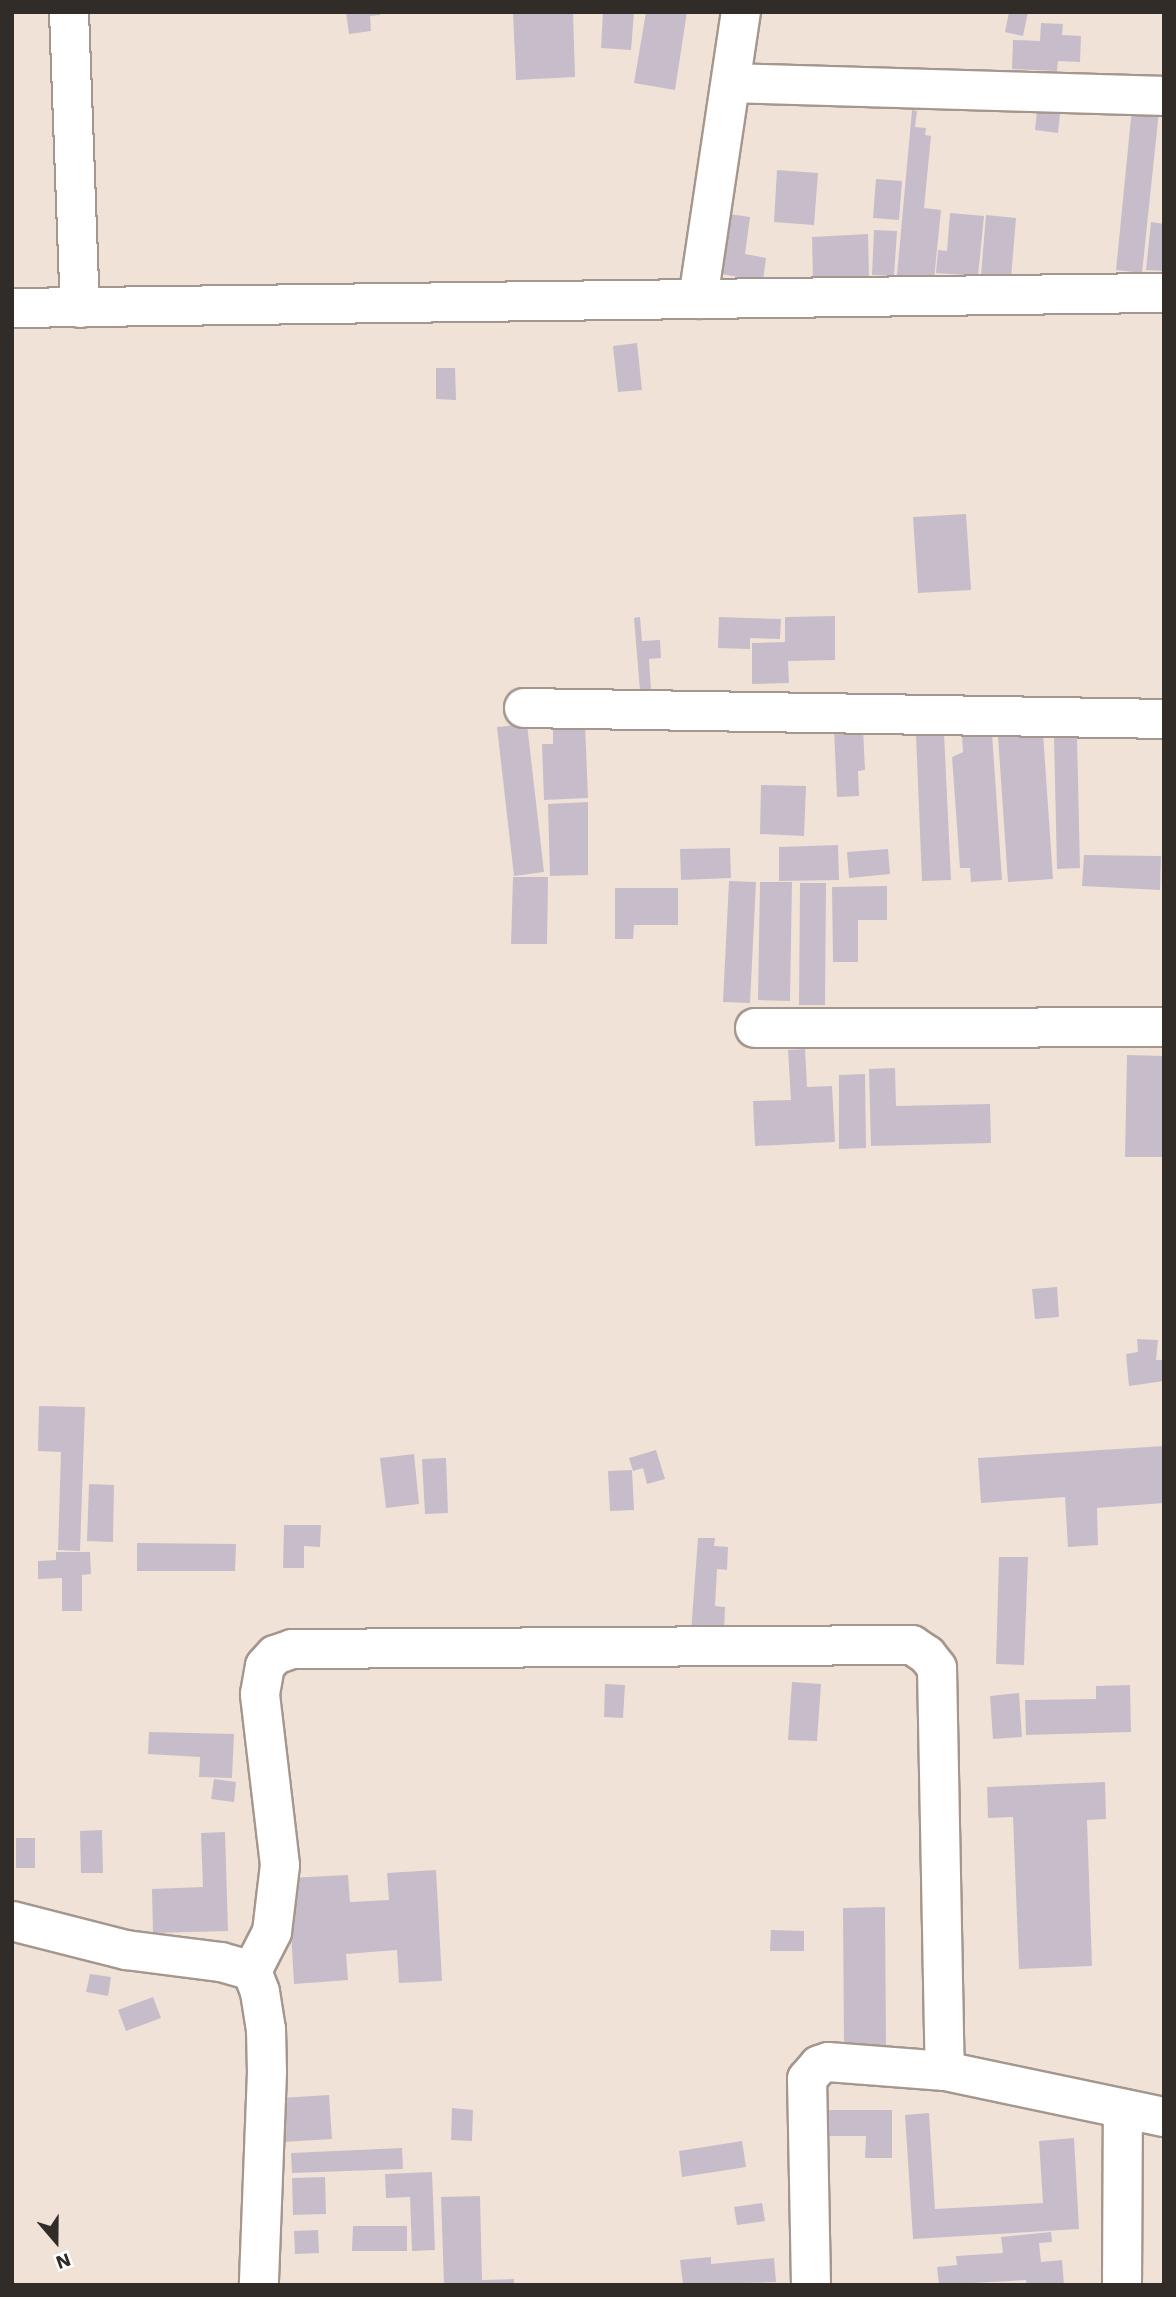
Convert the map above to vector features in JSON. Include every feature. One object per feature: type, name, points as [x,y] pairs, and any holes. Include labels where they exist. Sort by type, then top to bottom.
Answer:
[{"type":"street","points":[[69,12],[80,308]]},
{"type":"street","points":[[698,299],[741,12]]},
{"type":"street","points":[[731,83],[1164,96]]},
{"type":"street","points":[[12,308],[1164,293]]},
{"type":"street","points":[[524,708],[1164,719]]},
{"type":"street","points":[[755,1028],[1164,1027]]},
{"type":"street","points":[[259,2285],[267,2071],[266,2029],[260,1992],[252,1971],[272,1932],[280,1865],[260,1694],[265,1666],[275,1655],[292,1649],[912,1645],[927,1655],[937,1668],[946,2071]]},
{"type":"street","points":[[12,1921],[127,1950],[221,1962],[252,1971]]},
{"type":"street","points":[[811,2285],[808,2075],[819,2065],[828,2062],[946,2071],[1164,2117]]},
{"type":"street","points":[[1122,2285],[1123,2110]]},
{"type":"building","points":[[346,12],[380,12],[380,15],[370,16],[371,31],[349,34]]},
{"type":"building","points":[[513,12],[573,12],[575,77],[516,80]]},
{"type":"building","points":[[603,12],[634,12],[631,50],[601,48]]},
{"type":"building","points":[[646,12],[687,12],[675,90],[634,83]]},
{"type":"building","points":[[1009,12],[1028,12],[1023,36],[1005,32]]},
{"type":"building","points":[[1041,23],[1063,24],[1062,35],[1081,36],[1080,62],[1058,61],[1057,71],[1012,69],[1013,40],[1040,41]]},
{"type":"building","points":[[1132,108],[1159,111],[1142,273],[1116,270]]},
{"type":"building","points":[[912,110],[917,111],[915,127],[926,128],[925,135],[931,136],[924,208],[941,210],[934,279],[897,275]]},
{"type":"building","points":[[1037,111],[1060,114],[1058,133],[1035,130]]},
{"type":"building","points":[[777,170],[818,173],[814,225],[774,222]]},
{"type":"building","points":[[876,179],[902,181],[899,220],[873,218]]},
{"type":"building","points":[[950,213],[984,216],[978,276],[936,273],[938,250],[947,251]]},
{"type":"building","points":[[729,214],[750,217],[745,254],[766,258],[763,281],[721,274]]},
{"type":"building","points":[[986,215],[1016,218],[1011,278],[981,275]]},
{"type":"building","points":[[1151,222],[1164,224],[1164,271],[1146,270]]},
{"type":"building","points":[[874,230],[897,231],[894,276],[872,275]]},
{"type":"building","points":[[868,234],[869,277],[813,279],[812,237]]},
{"type":"building","points":[[637,343],[642,390],[618,392],[613,346]]},
{"type":"building","points":[[436,368],[455,368],[456,400],[436,399]]},
{"type":"building","points":[[966,514],[971,590],[918,593],[913,517]]},
{"type":"building","points":[[835,616],[835,660],[788,661],[789,683],[752,684],[752,643],[785,642],[785,617]]},
{"type":"building","points":[[640,617],[642,641],[660,640],[661,658],[649,659],[651,690],[640,691],[634,618]]},
{"type":"building","points":[[719,617],[781,619],[780,639],[750,638],[750,649],[718,648]]},
{"type":"building","points":[[527,724],[544,872],[514,876],[497,727]]},
{"type":"building","points":[[585,724],[588,798],[544,800],[542,744],[553,744],[553,725]]},
{"type":"building","points":[[863,728],[865,770],[858,771],[859,796],[837,797],[834,729]]},
{"type":"building","points":[[944,733],[951,880],[922,881],[916,735]]},
{"type":"building","points":[[992,733],[1002,880],[971,882],[970,868],[960,868],[952,757],[963,752],[962,735]]},
{"type":"building","points":[[1043,733],[1053,879],[1008,882],[998,737]]},
{"type":"building","points":[[1077,736],[1080,868],[1057,869],[1054,737]]},
{"type":"building","points":[[761,785],[806,786],[804,836],[760,834]]},
{"type":"building","points":[[588,802],[588,875],[550,876],[548,804]]},
{"type":"building","points":[[838,845],[839,880],[779,881],[779,847]]},
{"type":"building","points":[[730,848],[731,878],[681,880],[680,849]]},
{"type":"building","points":[[888,849],[890,874],[849,878],[847,852]]},
{"type":"building","points":[[1084,855],[1161,856],[1160,890],[1082,886]]},
{"type":"building","points":[[513,877],[548,877],[547,944],[511,944]]},
{"type":"building","points":[[729,881],[756,882],[750,1003],[723,1002]]},
{"type":"building","points":[[760,882],[792,882],[790,1001],[758,1000]]},
{"type":"building","points":[[800,883],[826,883],[825,1005],[799,1005]]},
{"type":"building","points":[[887,886],[887,920],[858,920],[858,962],[833,962],[832,887]]},
{"type":"building","points":[[615,888],[678,888],[678,925],[634,925],[633,939],[615,939]]},
{"type":"building","points":[[805,1049],[807,1087],[832,1086],[835,1142],[755,1146],[753,1101],[791,1100],[788,1050]]},
{"type":"building","points":[[1127,1055],[1164,1056],[1164,1157],[1125,1157]]},
{"type":"building","points":[[895,1068],[896,1106],[990,1104],[991,1143],[871,1146],[869,1069]]},
{"type":"building","points":[[865,1074],[866,1148],[839,1149],[839,1075]]},
{"type":"building","points":[[1057,1287],[1059,1317],[1035,1319],[1032,1289]]},
{"type":"building","points":[[1137,1339],[1158,1340],[1156,1360],[1164,1360],[1164,1381],[1129,1386],[1126,1354],[1138,1352]]},
{"type":"building","points":[[39,1406],[85,1407],[80,1551],[58,1550],[61,1452],[38,1451]]},
{"type":"building","points":[[1164,1446],[1164,1503],[1097,1508],[1098,1545],[1068,1547],[1065,1497],[981,1503],[978,1458]]},
{"type":"building","points":[[656,1450],[665,1479],[647,1484],[643,1468],[633,1471],[629,1458]]},
{"type":"building","points":[[414,1454],[419,1504],[386,1508],[380,1458]]},
{"type":"building","points":[[446,1458],[448,1513],[425,1514],[422,1459]]},
{"type":"building","points":[[632,1470],[634,1510],[610,1511],[608,1471]]},
{"type":"building","points":[[89,1484],[114,1485],[113,1542],[87,1541]]},
{"type":"building","points":[[284,1525],[321,1525],[320,1547],[304,1546],[304,1568],[283,1568]]},
{"type":"building","points":[[698,1538],[715,1538],[714,1546],[728,1547],[727,1570],[717,1569],[715,1606],[725,1607],[724,1633],[691,1632]]},
{"type":"building","points":[[137,1543],[236,1544],[235,1571],[137,1571]]},
{"type":"building","points":[[56,1552],[90,1552],[91,1574],[82,1575],[82,1611],[62,1611],[62,1578],[38,1579],[38,1561],[56,1560]]},
{"type":"building","points":[[999,1557],[1028,1557],[1024,1665],[996,1664]]},
{"type":"building","points":[[792,1682],[821,1684],[817,1741],[788,1740]]},
{"type":"building","points":[[605,1684],[625,1685],[623,1718],[604,1717]]},
{"type":"building","points":[[1130,1685],[1131,1732],[1026,1735],[1025,1700],[1096,1699],[1096,1686]]},
{"type":"building","points":[[1019,1693],[1022,1737],[993,1739],[990,1696]]},
{"type":"building","points":[[149,1732],[234,1734],[232,1778],[199,1777],[200,1757],[148,1754]]},
{"type":"building","points":[[214,1779],[236,1782],[234,1802],[211,1799]]},
{"type":"building","points":[[1105,1782],[1106,1819],[1087,1820],[1092,1966],[1019,1969],[1013,1817],[988,1818],[987,1787]]},
{"type":"building","points":[[102,1830],[103,1873],[81,1873],[80,1831]]},
{"type":"building","points":[[225,1832],[228,1931],[153,1933],[152,1889],[203,1887],[201,1833]]},
{"type":"building","points":[[16,1838],[35,1838],[35,1868],[16,1868]]},
{"type":"building","points":[[436,1870],[442,1981],[399,1983],[397,1950],[346,1954],[348,1980],[294,1984],[288,1878],[348,1875],[350,1902],[389,1900],[387,1873]]},
{"type":"building","points":[[885,1907],[886,2047],[844,2048],[843,1908]]},
{"type":"building","points":[[771,1930],[804,1931],[804,1951],[770,1951]]},
{"type":"building","points":[[90,1974],[111,1977],[108,1996],[86,1992]]},
{"type":"building","points":[[153,1997],[161,2018],[126,2031],[118,2010]]},
{"type":"building","points":[[329,2095],[332,2139],[283,2142],[280,2098]]},
{"type":"building","points":[[452,2108],[473,2110],[472,2141],[451,2140]]},
{"type":"building","points":[[822,2110],[892,2110],[892,2158],[865,2158],[866,2136],[822,2136]]},
{"type":"building","points":[[929,2113],[935,2209],[1043,2203],[1039,2141],[1074,2138],[1079,2229],[913,2239],[905,2115]]},
{"type":"building","points":[[742,2141],[746,2167],[682,2177],[679,2151]]},
{"type":"building","points":[[402,2148],[403,2169],[292,2173],[291,2153]]},
{"type":"building","points":[[432,2172],[435,2250],[412,2251],[410,2197],[386,2198],[385,2174]]},
{"type":"building","points":[[325,2177],[326,2214],[293,2215],[292,2178]]},
{"type":"building","points":[[480,2196],[482,2280],[514,2279],[514,2285],[444,2285],[441,2197]]},
{"type":"building","points":[[762,2203],[765,2221],[737,2225],[734,2207]]},
{"type":"building","points":[[353,2226],[407,2226],[407,2251],[352,2251]]},
{"type":"building","points":[[318,2230],[319,2253],[295,2254],[294,2231]]},
{"type":"building","points":[[1051,2232],[1052,2242],[1039,2243],[1041,2262],[1062,2260],[1064,2285],[1027,2285],[1026,2280],[939,2285],[937,2267],[957,2265],[956,2256],[1003,2253],[1001,2237]]},
{"type":"building","points":[[711,2257],[711,2264],[774,2258],[776,2282],[683,2285],[680,2260]]}]
